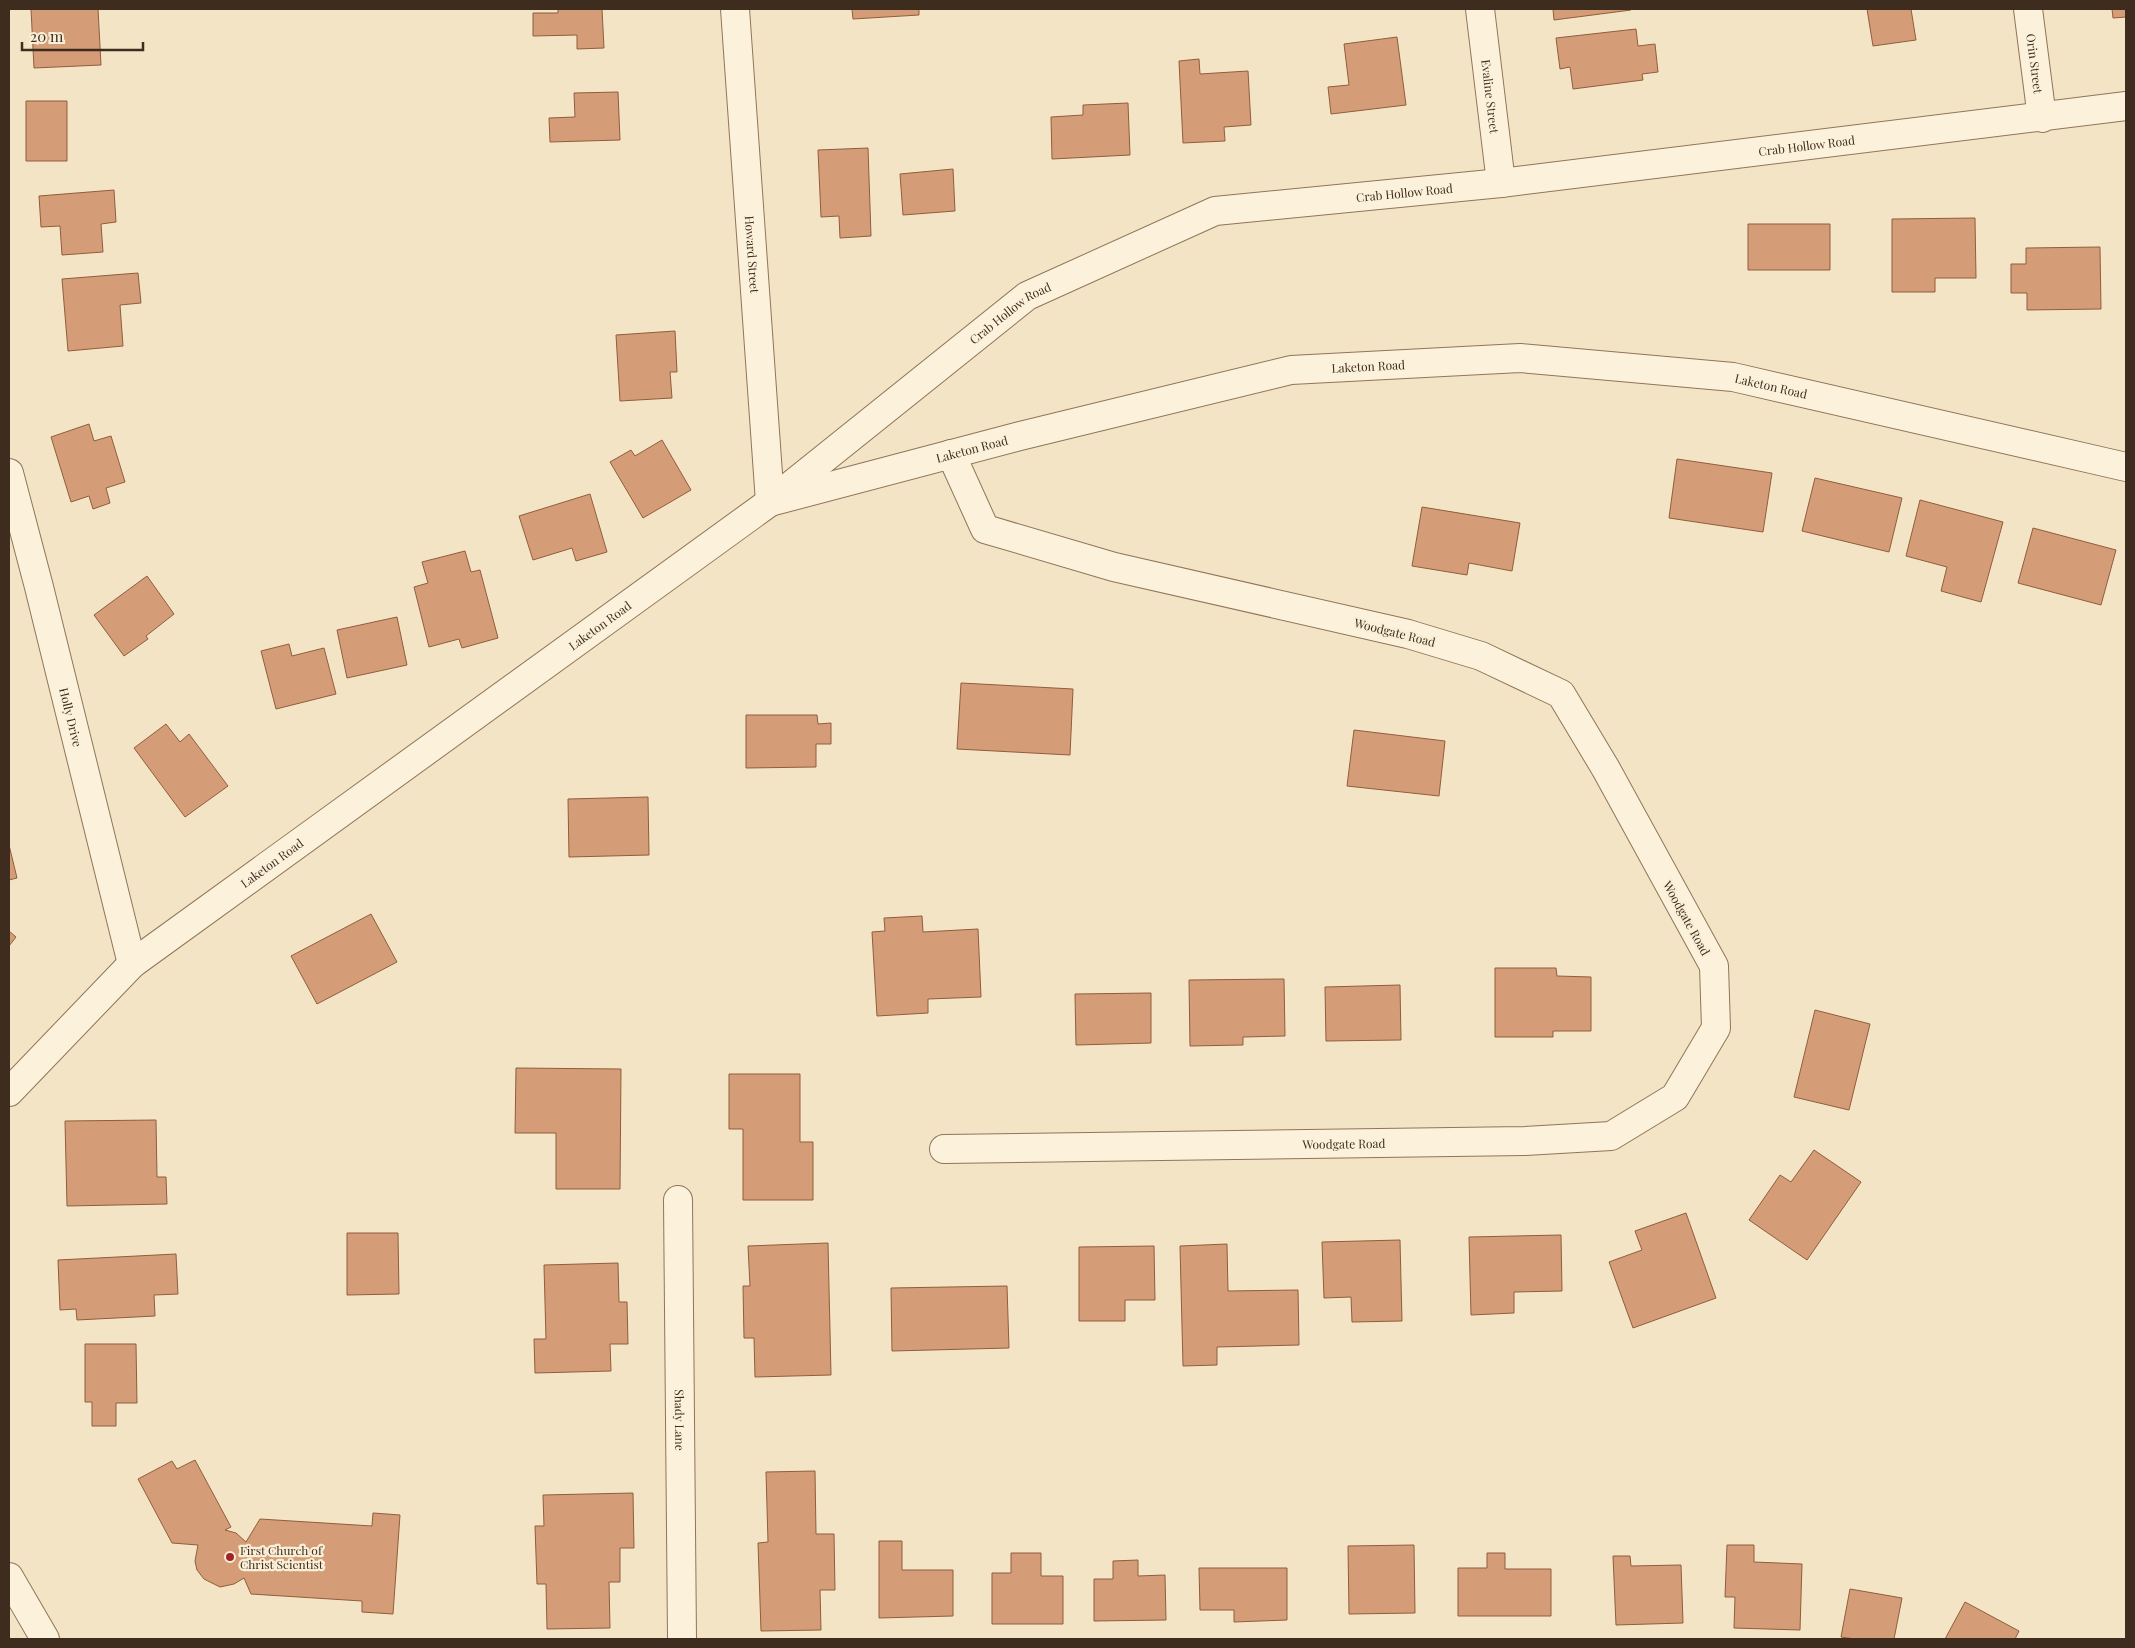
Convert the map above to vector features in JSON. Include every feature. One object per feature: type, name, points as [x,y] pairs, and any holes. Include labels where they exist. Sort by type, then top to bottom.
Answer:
[{"type":"street","name":"Howard Street","points":[[735,9],[770,502]]},
{"type":"street","name":"Evaline Street","points":[[1480,9],[1501,183]]},
{"type":"street","name":"Orin Street","points":[[2028,9],[2042,118]]},
{"type":"street","name":"Crab Hollow Road","points":[[770,502],[1027,296],[1214,211],[1501,183],[2042,118],[2126,106]]},
{"type":"street","name":"Laketon Road","points":[[9,1092],[132,964],[770,502],[951,454],[1291,370],[1520,358],[1733,377],[2126,466]]},
{"type":"street","name":"Woodgate Road","points":[[944,1149],[1525,1142],[1611,1136],[1675,1098],[1716,1028],[1714,966],[1606,769],[1561,694],[1481,656],[1408,634],[1114,566],[985,529],[951,454]]},
{"type":"street","name":"Holly Drive","points":[[9,473],[132,964]]},
{"type":"street","name":"Shady Lane","points":[[678,1200],[682,1639]]},
{"type":"street","points":[[9,1577],[46,1639]]},
{"type":"building","points":[[31,9],[98,9],[101,65],[34,68]]},
{"type":"building","points":[[558,9],[602,9],[604,48],[577,49],[577,35],[533,36],[533,13],[558,13]]},
{"type":"building","points":[[852,9],[919,9],[919,15],[853,19]]},
{"type":"building","points":[[1553,9],[1631,9],[1631,10],[1554,20]]},
{"type":"building","points":[[1867,9],[1911,9],[1916,40],[1873,46]]},
{"type":"building","points":[[2112,9],[2126,9],[2126,17],[2113,18]]},
{"type":"building","points":[[1636,29],[1638,46],[1655,44],[1658,72],[1642,74],[1643,80],[1573,89],[1570,67],[1560,69],[1556,38]]},
{"type":"building","points":[[1397,37],[1406,105],[1331,114],[1328,87],[1349,85],[1344,44]]},
{"type":"building","points":[[1199,59],[1200,74],[1248,71],[1251,125],[1224,127],[1225,141],[1183,143],[1179,61]]},
{"type":"building","points":[[618,92],[620,140],[550,142],[549,118],[575,117],[574,93]]},
{"type":"building","points":[[26,101],[67,101],[67,161],[26,161]]},
{"type":"building","points":[[1128,103],[1130,155],[1052,159],[1051,117],[1083,115],[1083,105]]},
{"type":"building","points":[[868,148],[871,236],[840,238],[839,216],[821,217],[818,150]]},
{"type":"building","points":[[953,169],[955,211],[903,215],[900,174]]},
{"type":"building","points":[[114,190],[116,222],[101,224],[103,252],[62,255],[60,226],[41,227],[39,196]]},
{"type":"building","points":[[1975,218],[1976,278],[1935,278],[1935,292],[1892,292],[1892,219]]},
{"type":"building","points":[[1748,224],[1830,224],[1830,270],[1748,270]]},
{"type":"building","points":[[2100,247],[2101,309],[2027,310],[2027,293],[2011,293],[2011,264],[2026,264],[2026,248]]},
{"type":"building","points":[[138,273],[141,303],[120,305],[123,346],[68,351],[62,279]]},
{"type":"building","points":[[675,331],[677,372],[670,372],[672,398],[620,401],[616,335]]},
{"type":"building","points":[[89,424],[94,441],[111,436],[125,482],[106,488],[110,503],[93,509],[89,496],[71,502],[51,437]]},
{"type":"building","points":[[662,440],[691,490],[643,518],[610,462],[631,450],[635,456]]},
{"type":"building","points":[[1677,459],[1772,473],[1763,532],[1669,518]]},
{"type":"building","points":[[1815,478],[1902,498],[1889,552],[1802,531]]},
{"type":"building","points":[[590,494],[607,552],[576,561],[572,548],[533,560],[519,516]]},
{"type":"building","points":[[1920,500],[2003,522],[1981,602],[1941,591],[1947,567],[1906,556]]},
{"type":"building","points":[[1422,507],[1520,523],[1512,571],[1469,563],[1467,575],[1412,566]]},
{"type":"building","points":[[2033,528],[2116,550],[2101,605],[2018,583]]},
{"type":"building","points":[[465,551],[471,572],[480,570],[498,638],[462,648],[459,639],[429,647],[414,587],[428,583],[422,562]]},
{"type":"building","points":[[147,576],[174,614],[146,636],[148,639],[124,656],[94,615]]},
{"type":"building","points":[[397,617],[407,665],[347,678],[337,630]]},
{"type":"building","points":[[289,644],[292,656],[324,648],[336,694],[276,709],[261,651]]},
{"type":"building","points":[[961,683],[1073,689],[1070,755],[957,749]]},
{"type":"building","points":[[746,715],[817,715],[818,724],[831,723],[831,744],[816,744],[816,767],[746,768]]},
{"type":"building","points":[[166,724],[180,742],[189,734],[228,786],[185,817],[134,748]]},
{"type":"building","points":[[1354,730],[1445,741],[1439,796],[1347,786]]},
{"type":"building","points":[[648,797],[649,855],[569,857],[568,799]]},
{"type":"building","points":[[9,845],[17,878],[9,880]]},
{"type":"building","points":[[371,914],[397,962],[317,1004],[291,956]]},
{"type":"building","points":[[922,916],[923,932],[978,929],[981,997],[928,999],[928,1013],[877,1016],[872,932],[885,931],[884,918]]},
{"type":"building","points":[[9,931],[16,937],[9,946]]},
{"type":"building","points":[[1495,968],[1556,968],[1557,976],[1591,977],[1591,1031],[1553,1031],[1553,1037],[1495,1037]]},
{"type":"building","points":[[1284,979],[1285,1036],[1243,1037],[1243,1045],[1190,1046],[1189,980]]},
{"type":"building","points":[[1400,985],[1401,1040],[1326,1041],[1325,987]]},
{"type":"building","points":[[1151,993],[1151,1043],[1076,1045],[1075,994]]},
{"type":"building","points":[[1815,1010],[1870,1024],[1849,1110],[1794,1097]]},
{"type":"building","points":[[516,1068],[621,1069],[620,1189],[556,1189],[556,1133],[515,1133]]},
{"type":"building","points":[[729,1074],[800,1074],[800,1142],[813,1142],[813,1200],[743,1200],[743,1129],[729,1129]]},
{"type":"building","points":[[156,1120],[157,1177],[166,1177],[167,1204],[67,1206],[65,1121]]},
{"type":"building","points":[[1814,1150],[1861,1182],[1807,1260],[1749,1220],[1780,1175],[1791,1182]]},
{"type":"building","points":[[1686,1213],[1716,1298],[1633,1328],[1609,1262],[1642,1250],[1635,1231]]},
{"type":"building","points":[[347,1233],[398,1233],[399,1294],[347,1295]]},
{"type":"building","points":[[1561,1235],[1562,1291],[1514,1292],[1514,1313],[1471,1315],[1469,1237]]},
{"type":"building","points":[[1400,1240],[1402,1321],[1352,1322],[1351,1297],[1324,1298],[1322,1242]]},
{"type":"building","points":[[828,1243],[831,1375],[755,1377],[754,1338],[744,1338],[743,1286],[750,1286],[748,1246]]},
{"type":"building","points":[[1227,1244],[1228,1291],[1298,1290],[1299,1345],[1217,1347],[1217,1365],[1183,1366],[1180,1246]]},
{"type":"building","points":[[1154,1246],[1155,1300],[1125,1300],[1125,1321],[1079,1321],[1079,1247]]},
{"type":"building","points":[[176,1254],[178,1294],[154,1295],[155,1316],[77,1320],[76,1309],[60,1310],[58,1260]]},
{"type":"building","points":[[618,1263],[619,1302],[627,1302],[628,1344],[610,1344],[611,1371],[535,1373],[534,1339],[546,1339],[544,1265]]},
{"type":"building","points":[[1007,1286],[1009,1348],[892,1351],[891,1288]]},
{"type":"building","points":[[85,1344],[136,1344],[137,1403],[116,1403],[116,1426],[92,1426],[92,1402],[85,1402]]},
{"type":"building","points":[[195,1460],[231,1527],[225,1530],[236,1533],[246,1542],[260,1519],[372,1526],[373,1513],[400,1515],[393,1614],[362,1612],[362,1601],[251,1594],[244,1578],[234,1584],[220,1587],[204,1579],[197,1570],[195,1561],[198,1545],[172,1543],[138,1479],[172,1461],[177,1469]]},
{"type":"building","points":[[815,1471],[816,1534],[834,1534],[835,1590],[820,1590],[821,1630],[761,1631],[758,1543],[768,1542],[766,1472]]},
{"type":"building","points":[[633,1493],[634,1548],[620,1548],[620,1582],[609,1582],[610,1628],[547,1629],[546,1584],[537,1584],[535,1526],[544,1526],[543,1495]]},
{"type":"building","points":[[879,1541],[902,1541],[902,1570],[953,1570],[953,1616],[879,1618]]},
{"type":"building","points":[[1414,1545],[1415,1613],[1349,1614],[1348,1546]]},
{"type":"building","points":[[1727,1545],[1754,1545],[1754,1562],[1802,1564],[1800,1630],[1734,1628],[1735,1597],[1725,1597]]},
{"type":"building","points":[[1011,1553],[1041,1553],[1041,1576],[1063,1576],[1063,1624],[992,1624],[992,1573],[1011,1573]]},
{"type":"building","points":[[1487,1553],[1505,1553],[1505,1569],[1551,1569],[1551,1616],[1458,1616],[1458,1568],[1487,1568]]},
{"type":"building","points":[[1613,1556],[1630,1556],[1631,1566],[1681,1565],[1683,1623],[1616,1625]]},
{"type":"building","points":[[1138,1560],[1138,1576],[1165,1575],[1166,1620],[1094,1621],[1094,1579],[1113,1579],[1113,1561]]},
{"type":"building","points":[[1199,1568],[1287,1568],[1287,1620],[1234,1622],[1234,1610],[1200,1610]]},
{"type":"building","points":[[1850,1589],[1902,1598],[1894,1639],[1841,1637]]},
{"type":"building","points":[[1965,1602],[2019,1631],[2015,1639],[1945,1639]]},
{"type":"place","name":"First Church of Christ Scientist","points":[[230,1557]]}]
